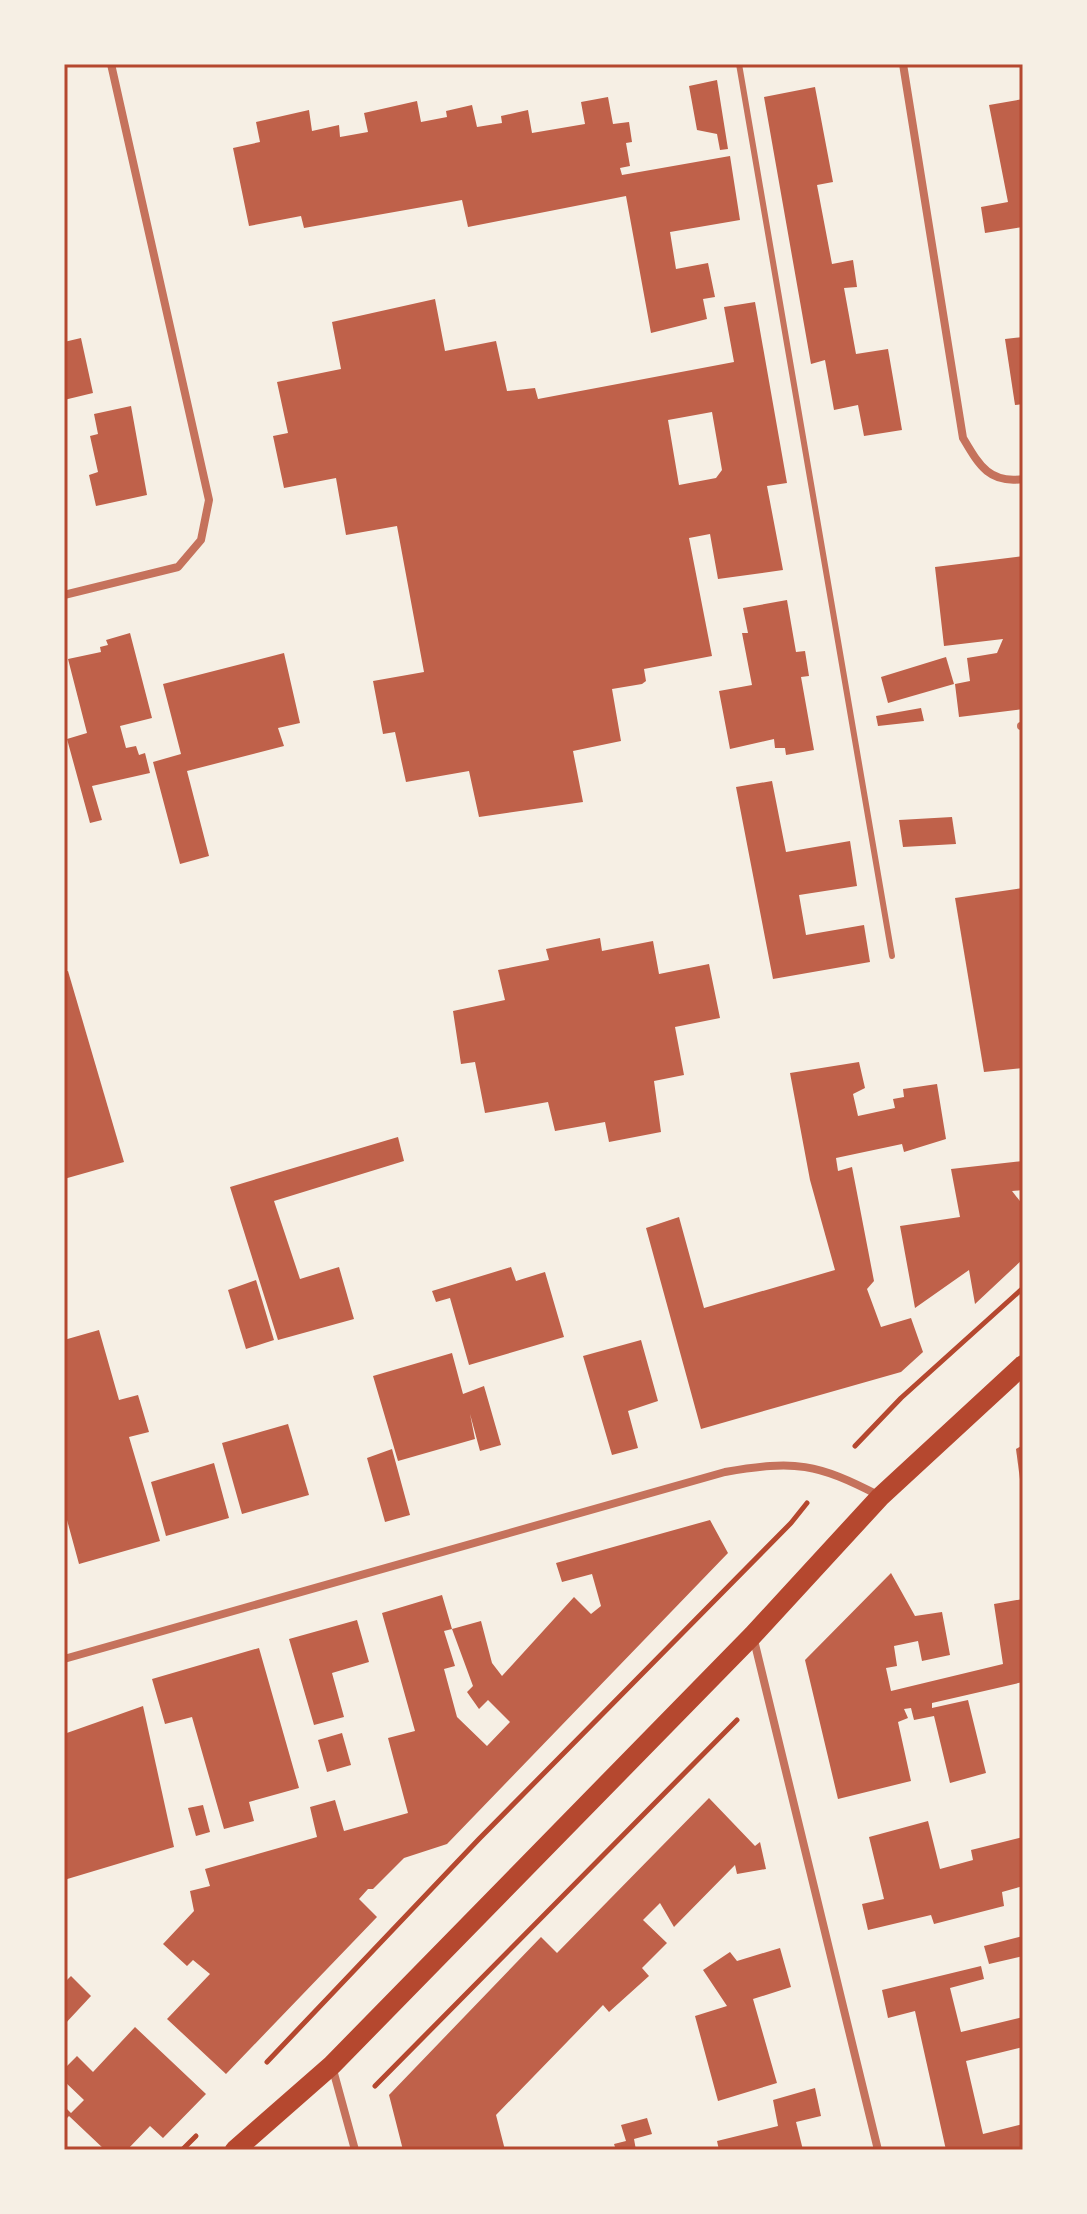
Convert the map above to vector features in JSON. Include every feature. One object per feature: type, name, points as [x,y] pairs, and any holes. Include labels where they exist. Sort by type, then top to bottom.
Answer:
[{"type":"main road","points":[[235,2150],[332,2065],[753,1635],[880,1497],[1023,1365]]},
{"type":"street","points":[[64,595],[178,567],[201,540],[209,500],[111,64]]},
{"type":"street","points":[[903,64],[963,438],[979,466],[1004,482],[1023,479]]},
{"type":"street","points":[[64,1659],[725,1472],[778,1463],[832,1471],[880,1497]]},
{"type":"street","points":[[753,1635],[878,2150]]},
{"type":"street","points":[[332,2065],[355,2150]]},
{"type":"lane","points":[[739,64],[892,956]]},
{"type":"path","points":[[261,2069],[479,1839],[791,1523],[832,1471],[901,1398],[1023,1288]]},
{"type":"path","points":[[182,2150],[199,2133]]},
{"type":"building","points":[[717,80],[728,149],[720,150],[717,134],[697,130],[689,86]]},
{"type":"building","points":[[815,87],[833,182],[817,185],[832,264],[853,260],[857,287],[844,288],[856,354],[888,349],[902,430],[864,436],[858,405],[834,410],[825,360],[811,364],[764,97]]},
{"type":"building","points":[[608,97],[613,124],[629,122],[632,142],[626,143],[630,166],[620,168],[622,175],[730,156],[740,220],[670,232],[676,269],[708,263],[715,297],[703,299],[707,319],[651,333],[626,196],[468,227],[462,200],[304,228],[301,216],[249,226],[233,148],[260,142],[256,122],[309,110],[312,131],[339,125],[340,137],[368,132],[364,113],[417,101],[421,122],[447,117],[446,111],[472,105],[477,127],[502,123],[501,116],[528,110],[532,133],[585,124],[581,102]]},
{"type":"building","points":[[1023,99],[1023,227],[985,233],[981,207],[1008,202],[989,105]]},
{"type":"building","points":[[435,299],[445,351],[496,341],[507,391],[535,388],[538,399],[734,362],[724,307],[755,302],[787,483],[767,486],[783,570],[718,579],[710,534],[689,538],[712,656],[644,669],[646,681],[642,684],[612,689],[621,741],[573,751],[583,802],[479,817],[469,771],[406,782],[395,732],[383,734],[373,681],[424,672],[397,526],[346,535],[336,478],[284,488],[273,436],[288,433],[277,382],[341,369],[332,322]],"holes":[[[712,412],[722,470],[716,478],[679,485],[668,420]]]},
{"type":"building","points":[[1023,337],[1023,404],[1015,405],[1005,339]]},
{"type":"building","points":[[81,338],[93,393],[64,400],[64,342]]},
{"type":"building","points":[[131,406],[147,495],[96,506],[89,475],[98,472],[90,436],[98,434],[94,414]]},
{"type":"building","points":[[1023,556],[1023,709],[959,717],[955,684],[970,681],[967,658],[997,653],[1003,639],[944,646],[935,567]]},
{"type":"building","points":[[787,600],[796,652],[805,651],[809,676],[801,677],[814,750],[786,755],[785,748],[775,748],[774,739],[730,749],[719,691],[752,685],[742,633],[748,633],[743,608]]},
{"type":"building","points":[[130,633],[152,718],[120,726],[126,748],[136,746],[139,755],[145,753],[150,773],[92,786],[102,820],[90,823],[67,739],[87,733],[68,659],[101,652],[100,647],[108,645],[106,640]]},
{"type":"building","points":[[284,653],[300,723],[278,728],[284,746],[187,771],[209,856],[180,864],[153,762],[181,754],[163,684]]},
{"type":"building","points":[[946,657],[954,684],[888,703],[881,677]]},
{"type":"building","points":[[921,708],[924,721],[878,726],[876,716]]},
{"type":"building","points":[[772,781],[786,852],[850,841],[857,886],[799,895],[806,935],[864,925],[870,962],[773,979],[736,787]]},
{"type":"building","points":[[952,817],[956,844],[903,847],[899,820]]},
{"type":"building","points":[[1023,888],[1023,1068],[984,1072],[955,898]]},
{"type":"building","points":[[600,938],[602,951],[653,941],[659,974],[709,964],[720,1018],[675,1027],[684,1075],[654,1081],[661,1132],[609,1142],[605,1122],[555,1131],[548,1102],[485,1113],[475,1062],[461,1064],[453,1011],[505,1000],[498,970],[549,960],[546,949]]},
{"type":"building","points":[[68,971],[124,1162],[64,1179],[64,972]]},
{"type":"building","points":[[859,1062],[865,1088],[853,1094],[858,1116],[895,1108],[893,1099],[904,1097],[903,1089],[937,1084],[946,1139],[904,1152],[902,1144],[836,1158],[838,1171],[852,1167],[874,1281],[867,1289],[881,1327],[911,1318],[923,1352],[901,1372],[701,1429],[646,1228],[679,1217],[704,1308],[835,1270],[810,1180],[790,1073]]},
{"type":"building","points":[[398,1137],[404,1161],[274,1201],[300,1279],[339,1267],[354,1319],[278,1340],[230,1187]]},
{"type":"building","points":[[1023,1161],[1023,1190],[1012,1191],[1023,1205],[1023,1259],[975,1304],[969,1270],[915,1308],[900,1226],[960,1217],[951,1169]]},
{"type":"building","points":[[511,1267],[516,1281],[545,1272],[564,1337],[469,1365],[450,1298],[436,1302],[432,1291]]},
{"type":"building","points":[[256,1280],[274,1340],[246,1349],[228,1290]]},
{"type":"building","points":[[99,1330],[119,1400],[138,1395],[149,1432],[129,1437],[160,1541],[79,1564],[64,1509],[64,1340]]},
{"type":"building","points":[[641,1340],[658,1401],[628,1411],[638,1448],[612,1455],[583,1356]]},
{"type":"building","points":[[452,1353],[463,1394],[484,1386],[501,1445],[480,1451],[470,1414],[475,1439],[398,1461],[373,1376]]},
{"type":"building","points":[[288,1424],[309,1495],[242,1514],[222,1443]]},
{"type":"building","points":[[1023,1445],[1023,1487],[1021,1487],[1016,1449]]},
{"type":"building","points":[[392,1449],[410,1515],[385,1522],[367,1458]]},
{"type":"building","points":[[214,1463],[229,1518],[166,1536],[151,1482]]},
{"type":"building","points":[[710,1520],[728,1553],[447,1844],[404,1858],[373,1889],[368,1889],[359,1899],[377,1917],[226,2074],[167,2019],[210,1974],[193,1960],[187,1966],[163,1944],[194,1911],[190,1891],[210,1886],[205,1869],[317,1837],[310,1807],[335,1800],[344,1831],[408,1813],[388,1738],[415,1731],[382,1613],[442,1595],[452,1629],[481,1621],[492,1663],[502,1676],[574,1597],[591,1614],[601,1606],[592,1574],[562,1582],[556,1563]],"holes":[[[452,1629],[473,1686],[467,1692],[479,1709],[488,1700],[510,1722],[487,1746],[457,1717],[444,1669],[455,1666],[444,1631]]]},
{"type":"building","points":[[891,1573],[915,1616],[942,1612],[950,1655],[922,1661],[918,1641],[894,1646],[897,1666],[886,1668],[891,1691],[1003,1664],[994,1604],[1023,1599],[1023,1682],[932,1703],[932,1708],[968,1700],[986,1773],[950,1783],[934,1716],[914,1720],[911,1708],[904,1709],[908,1718],[898,1722],[911,1781],[838,1799],[805,1660]]},
{"type":"building","points":[[357,1620],[369,1662],[332,1673],[344,1717],[314,1725],[289,1639]]},
{"type":"building","points":[[259,1648],[299,1788],[249,1802],[254,1821],[224,1829],[192,1717],[165,1724],[152,1679]]},
{"type":"building","points":[[143,1706],[174,1847],[64,1880],[64,1734]]},
{"type":"building","points":[[342,1733],[351,1765],[327,1772],[318,1740]]},
{"type":"building","points":[[709,1798],[755,1846],[760,1842],[766,1869],[737,1874],[735,1865],[674,1927],[660,1903],[643,1920],[667,1943],[642,1968],[649,1976],[609,2012],[603,2005],[496,2115],[505,2150],[403,2150],[389,2095],[541,1937],[557,1953]]},
{"type":"building","points":[[203,1805],[210,1832],[196,1836],[188,1808]]},
{"type":"building","points":[[928,1821],[940,1869],[973,1860],[971,1850],[1023,1837],[1023,1886],[1002,1892],[1004,1906],[934,1924],[931,1915],[868,1930],[862,1904],[884,1899],[869,1837]]},
{"type":"building","points":[[1023,1936],[1023,1956],[989,1964],[984,1946]]},
{"type":"building","points":[[780,1948],[791,1987],[753,1999],[777,2083],[718,2101],[695,2016],[727,2006],[703,1970],[730,1952],[737,1961]]},
{"type":"building","points":[[981,1966],[984,1979],[950,1988],[961,2032],[1023,2017],[1023,2047],[966,2061],[983,2134],[1023,2124],[1023,2150],[946,2150],[915,2011],[888,2018],[882,1990]]},
{"type":"building","points":[[71,1976],[91,1996],[64,2025],[64,1983]]},
{"type":"building","points":[[135,2027],[206,2094],[163,2138],[150,2126],[127,2150],[105,2150],[69,2116],[64,2121],[64,2106],[71,2113],[84,2100],[64,2081],[64,2069],[77,2056],[93,2072]]},
{"type":"building","points":[[815,2088],[821,2116],[796,2122],[803,2150],[719,2150],[717,2141],[778,2126],[773,2100]]},
{"type":"building","points":[[647,2118],[652,2134],[634,2139],[636,2150],[616,2150],[614,2144],[626,2141],[621,2125]]}]
